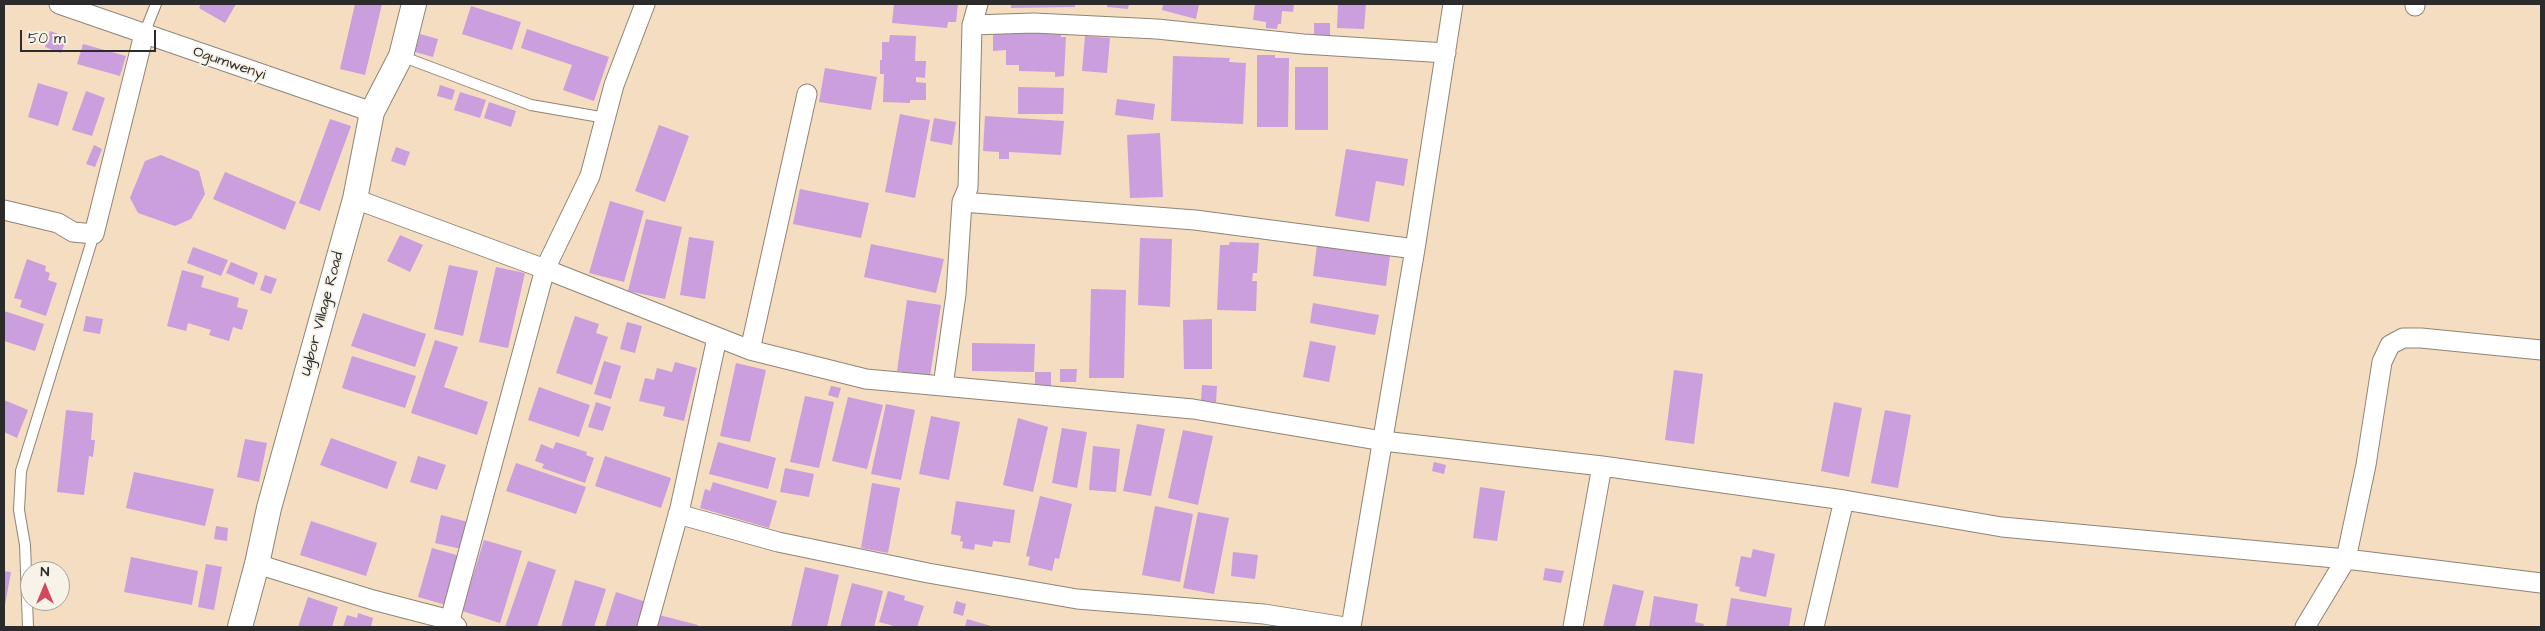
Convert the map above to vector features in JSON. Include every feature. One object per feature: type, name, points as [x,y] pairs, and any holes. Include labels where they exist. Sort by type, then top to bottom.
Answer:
[{"type":"street","name":"Ogumwenyi","points":[[59,4],[372,112]]},
{"type":"street","name":"Ugbor Village Road","points":[[240,627],[258,564],[269,508],[355,199],[372,112],[400,56],[414,4]]},
{"type":"street","points":[[258,564],[453,624],[545,269],[590,176],[614,85],[645,4]]},
{"type":"street","points":[[943,386],[956,294],[962,202],[968,188],[972,25],[978,4]]},
{"type":"street","points":[[1351,627],[1415,249],[1453,4]]},
{"type":"street","points":[[972,25],[1034,23],[1157,29],[1303,44],[1446,52]]},
{"type":"street","points":[[4,210],[58,223],[74,232],[94,234],[144,34]]},
{"type":"street","points":[[750,350],[807,94]]},
{"type":"street","points":[[355,199],[545,269],[750,350],[866,379],[1193,408],[1383,441],[1602,466],[1844,500],[2002,527],[2346,559],[2541,583]]},
{"type":"street","points":[[962,202],[1195,220],[1415,249]]},
{"type":"street","points":[[647,627],[678,514],[717,338]]},
{"type":"street","points":[[2305,627],[2346,559],[2366,465],[2382,362],[2390,345],[2403,338],[2421,338],[2541,350]]},
{"type":"street","points":[[1573,627],[1602,466]]},
{"type":"street","points":[[1814,627],[1844,500]]},
{"type":"street","points":[[678,514],[778,542],[1077,599],[1264,614],[1345,627]]},
{"type":"lane","points":[[144,34],[156,4]]},
{"type":"lane","points":[[400,56],[531,105],[606,118]]},
{"type":"lane","points":[[28,627],[25,546],[19,510],[21,471],[94,234]]},
{"type":"building","points":[[201,4],[236,4],[225,23],[199,8]]},
{"type":"building","points":[[355,4],[382,4],[365,75],[340,69]]},
{"type":"building","points":[[894,4],[958,4],[956,22],[948,22],[947,28],[892,23]]},
{"type":"building","points":[[1011,4],[1075,4],[1075,7],[1011,8]]},
{"type":"building","points":[[1107,4],[1129,4],[1128,9],[1107,7]]},
{"type":"building","points":[[1163,4],[1199,4],[1196,19],[1162,10]]},
{"type":"building","points":[[1255,4],[1294,4],[1293,12],[1282,11],[1281,24],[1278,24],[1277,29],[1266,28],[1266,22],[1253,20]]},
{"type":"building","points":[[1338,4],[1366,4],[1364,29],[1337,28]]},
{"type":"building","points":[[471,6],[521,22],[512,50],[462,34]]},
{"type":"building","points":[[1314,23],[1330,23],[1330,38],[1314,38]]},
{"type":"building","points":[[527,29],[609,57],[594,101],[563,90],[572,65],[521,48]]},
{"type":"building","points":[[1061,30],[1061,37],[1066,37],[1064,76],[1055,77],[1055,72],[1019,71],[1019,65],[1006,65],[1006,50],[993,51],[993,32]]},
{"type":"building","points":[[50,31],[67,37],[61,53],[45,47]]},
{"type":"building","points":[[420,34],[438,39],[433,57],[415,52]]},
{"type":"building","points":[[890,35],[916,36],[915,61],[926,61],[925,78],[916,77],[916,82],[926,83],[926,100],[910,100],[910,103],[883,102],[884,74],[880,74],[880,60],[882,60],[882,42],[889,42]]},
{"type":"building","points":[[1085,36],[1110,38],[1107,73],[1082,71]]},
{"type":"building","points":[[83,44],[126,56],[120,76],[77,64]]},
{"type":"building","points":[[1257,55],[1275,55],[1275,58],[1289,58],[1288,127],[1257,127]]},
{"type":"building","points":[[1173,56],[1230,58],[1229,62],[1246,63],[1243,124],[1171,121]]},
{"type":"building","points":[[1295,67],[1328,67],[1328,130],[1295,130]]},
{"type":"building","points":[[825,68],[877,77],[871,110],[819,102]]},
{"type":"building","points":[[38,83],[68,92],[58,126],[28,117]]},
{"type":"building","points":[[440,85],[455,90],[452,100],[437,96]]},
{"type":"building","points":[[1018,87],[1064,88],[1063,114],[1018,114]]},
{"type":"building","points":[[86,91],[105,98],[92,136],[72,130]]},
{"type":"building","points":[[460,92],[486,100],[480,118],[454,110]]},
{"type":"building","points":[[1117,99],[1155,104],[1153,120],[1115,115]]},
{"type":"building","points":[[489,102],[516,111],[511,127],[484,118]]},
{"type":"building","points":[[900,114],[930,120],[915,198],[885,192]]},
{"type":"building","points":[[985,116],[1064,121],[1061,155],[1009,152],[1009,159],[999,159],[999,152],[983,151]]},
{"type":"building","points":[[934,118],[956,122],[952,145],[930,141]]},
{"type":"building","points":[[330,119],[351,126],[320,211],[299,203]]},
{"type":"building","points":[[659,125],[689,136],[665,202],[635,191]]},
{"type":"building","points":[[1160,133],[1163,197],[1130,198],[1127,135]]},
{"type":"building","points":[[94,145],[102,149],[95,167],[86,164]]},
{"type":"building","points":[[396,147],[410,152],[405,166],[391,161]]},
{"type":"building","points":[[1346,149],[1408,159],[1404,186],[1376,181],[1369,222],[1335,216]]},
{"type":"building","points":[[161,155],[199,171],[205,194],[191,219],[175,226],[138,213],[130,198],[145,161]]},
{"type":"building","points":[[225,172],[296,202],[285,230],[213,199]]},
{"type":"building","points":[[800,189],[869,203],[861,238],[793,224]]},
{"type":"building","points":[[610,201],[644,211],[624,282],[589,273]]},
{"type":"building","points":[[646,219],[682,227],[665,299],[628,291]]},
{"type":"building","points":[[400,235],[423,245],[410,272],[387,261]]},
{"type":"building","points":[[689,237],[714,241],[705,299],[680,295]]},
{"type":"building","points":[[1140,238],[1172,239],[1170,307],[1138,305]]},
{"type":"building","points":[[1230,242],[1259,243],[1257,273],[1253,273],[1252,281],[1257,281],[1256,311],[1217,310],[1220,245],[1229,245]]},
{"type":"building","points":[[871,244],[944,259],[936,293],[864,277]]},
{"type":"building","points":[[1317,245],[1390,256],[1386,286],[1313,276]]},
{"type":"building","points":[[193,247],[228,260],[221,276],[187,263]]},
{"type":"building","points":[[27,259],[46,266],[45,271],[50,273],[48,280],[57,283],[46,316],[20,307],[22,300],[14,298]]},
{"type":"building","points":[[231,262],[258,273],[254,285],[226,273]]},
{"type":"building","points":[[449,265],[478,271],[463,336],[434,329]]},
{"type":"building","points":[[496,267],[525,273],[508,348],[479,342]]},
{"type":"building","points":[[182,270],[204,276],[201,287],[239,298],[237,307],[248,310],[242,330],[233,327],[229,341],[209,335],[211,330],[188,323],[186,331],[167,326]]},
{"type":"building","points":[[265,275],[277,279],[271,294],[260,290]]},
{"type":"building","points":[[1091,289],[1126,290],[1124,378],[1089,378]]},
{"type":"building","points":[[907,300],[941,305],[930,376],[897,371]]},
{"type":"building","points":[[1313,303],[1379,315],[1375,335],[1310,323]]},
{"type":"building","points":[[4,311],[44,324],[35,351],[4,341]]},
{"type":"building","points":[[363,313],[426,334],[415,367],[351,346]]},
{"type":"building","points":[[86,316],[103,319],[100,334],[83,331]]},
{"type":"building","points":[[575,316],[599,324],[596,333],[608,337],[592,385],[556,373]]},
{"type":"building","points":[[1212,319],[1212,369],[1184,369],[1183,320]]},
{"type":"building","points":[[627,322],[642,326],[635,353],[620,349]]},
{"type":"building","points":[[435,340],[458,347],[444,387],[488,402],[477,435],[411,413]]},
{"type":"building","points":[[1310,341],[1336,346],[1329,382],[1303,377]]},
{"type":"building","points":[[972,343],[1035,344],[1034,372],[972,371]]},
{"type":"building","points":[[352,356],[416,376],[405,408],[342,388]]},
{"type":"building","points":[[604,361],[621,366],[611,399],[594,394]]},
{"type":"building","points":[[675,362],[697,368],[684,421],[663,416],[665,407],[639,401],[645,378],[654,380],[657,368],[672,372]]},
{"type":"building","points":[[736,363],[766,370],[750,442],[720,436]]},
{"type":"building","points":[[1060,369],[1077,369],[1076,382],[1060,382]]},
{"type":"building","points":[[1674,370],[1703,374],[1694,444],[1665,440]]},
{"type":"building","points":[[1035,372],[1051,372],[1051,386],[1035,385]]},
{"type":"building","points":[[1202,385],[1217,386],[1216,402],[1201,401]]},
{"type":"building","points":[[831,386],[841,388],[838,398],[828,395]]},
{"type":"building","points":[[539,387],[590,405],[579,437],[528,420]]},
{"type":"building","points":[[805,396],[834,402],[819,468],[790,462]]},
{"type":"building","points":[[848,397],[883,405],[867,469],[832,461]]},
{"type":"building","points":[[4,400],[28,410],[17,438],[4,432]]},
{"type":"building","points":[[596,402],[611,407],[603,431],[588,427]]},
{"type":"building","points":[[1834,402],[1862,408],[1849,477],[1821,471]]},
{"type":"building","points":[[886,404],[915,410],[901,480],[871,474]]},
{"type":"building","points":[[66,410],[93,413],[91,440],[95,440],[93,457],[89,456],[84,495],[57,492]]},
{"type":"building","points":[[1885,410],[1911,415],[1898,488],[1871,483]]},
{"type":"building","points":[[931,416],[960,422],[949,480],[919,474]]},
{"type":"building","points":[[1018,418],[1048,427],[1033,492],[1003,485]]},
{"type":"building","points":[[1137,424],[1165,429],[1151,496],[1123,491]]},
{"type":"building","points":[[1062,428],[1087,432],[1077,488],[1052,483]]},
{"type":"building","points":[[1183,430],[1213,436],[1198,505],[1168,498]]},
{"type":"building","points":[[331,438],[397,462],[387,489],[320,465]]},
{"type":"building","points":[[245,439],[267,443],[259,482],[237,477]]},
{"type":"building","points":[[556,442],[587,452],[586,455],[594,458],[585,483],[542,468],[544,464],[535,461],[541,444],[553,449]]},
{"type":"building","points":[[718,442],[776,458],[768,489],[709,474]]},
{"type":"building","points":[[1093,446],[1120,449],[1116,492],[1089,490]]},
{"type":"building","points":[[418,456],[446,465],[437,490],[410,482]]},
{"type":"building","points":[[605,456],[671,478],[661,508],[595,486]]},
{"type":"building","points":[[1434,462],[1446,465],[1444,474],[1432,471]]},
{"type":"building","points":[[516,463],[586,487],[576,514],[506,491]]},
{"type":"building","points":[[785,468],[814,474],[809,497],[780,492]]},
{"type":"building","points":[[134,472],[214,489],[205,526],[126,508]]},
{"type":"building","points":[[713,482],[777,501],[769,528],[700,508],[705,489],[710,491]]},
{"type":"building","points":[[872,483],[900,488],[888,553],[861,548]]},
{"type":"building","points":[[1480,487],[1505,491],[1497,541],[1473,538]]},
{"type":"building","points":[[1040,496],[1072,504],[1059,559],[1055,558],[1052,571],[1028,565],[1030,557],[1026,556]]},
{"type":"building","points":[[956,501],[1015,510],[1010,543],[993,541],[992,547],[975,544],[974,550],[962,548],[961,536],[951,534]]},
{"type":"building","points":[[1155,506],[1193,514],[1180,582],[1142,575]]},
{"type":"building","points":[[1198,512],[1229,518],[1214,594],[1183,588]]},
{"type":"building","points":[[441,515],[468,522],[461,549],[435,543]]},
{"type":"building","points":[[311,521],[377,543],[366,576],[300,555]]},
{"type":"building","points":[[216,526],[228,528],[227,541],[214,539]]},
{"type":"building","points":[[484,540],[522,551],[500,623],[462,611]]},
{"type":"building","points":[[432,548],[460,556],[446,605],[418,597]]},
{"type":"building","points":[[1753,549],[1775,554],[1766,597],[1739,591],[1740,587],[1735,586],[1741,556],[1751,558]]},
{"type":"building","points":[[1233,552],[1258,555],[1255,579],[1231,576]]},
{"type":"building","points":[[131,557],[198,571],[192,605],[124,592]]},
{"type":"building","points":[[528,561],[556,570],[537,627],[505,627]]},
{"type":"building","points":[[206,564],[222,567],[214,610],[198,607]]},
{"type":"building","points":[[805,567],[839,575],[827,627],[791,627]]},
{"type":"building","points":[[1545,568],[1564,571],[1561,583],[1543,580]]},
{"type":"building","points":[[4,571],[11,572],[5,605],[4,605]]},
{"type":"building","points":[[575,580],[606,589],[594,627],[561,627]]},
{"type":"building","points":[[852,583],[883,591],[874,627],[840,627]]},
{"type":"building","points":[[1613,584],[1644,591],[1635,627],[1603,627]]},
{"type":"building","points":[[888,591],[905,596],[904,600],[924,606],[917,627],[898,627],[879,622]]},
{"type":"building","points":[[616,592],[646,602],[638,627],[605,627]]},
{"type":"building","points":[[1654,596],[1698,604],[1695,622],[1704,624],[1703,627],[1649,627]]},
{"type":"building","points":[[308,597],[338,607],[332,627],[298,627]]},
{"type":"building","points":[[1731,598],[1792,608],[1789,627],[1726,627]]},
{"type":"building","points":[[956,601],[966,604],[963,616],[953,613]]},
{"type":"building","points":[[358,613],[373,618],[371,627],[343,627],[347,615],[357,618]]},
{"type":"building","points":[[659,615],[698,625],[697,627],[656,627]]},
{"type":"building","points":[[967,619],[991,626],[991,627],[965,627]]}]
